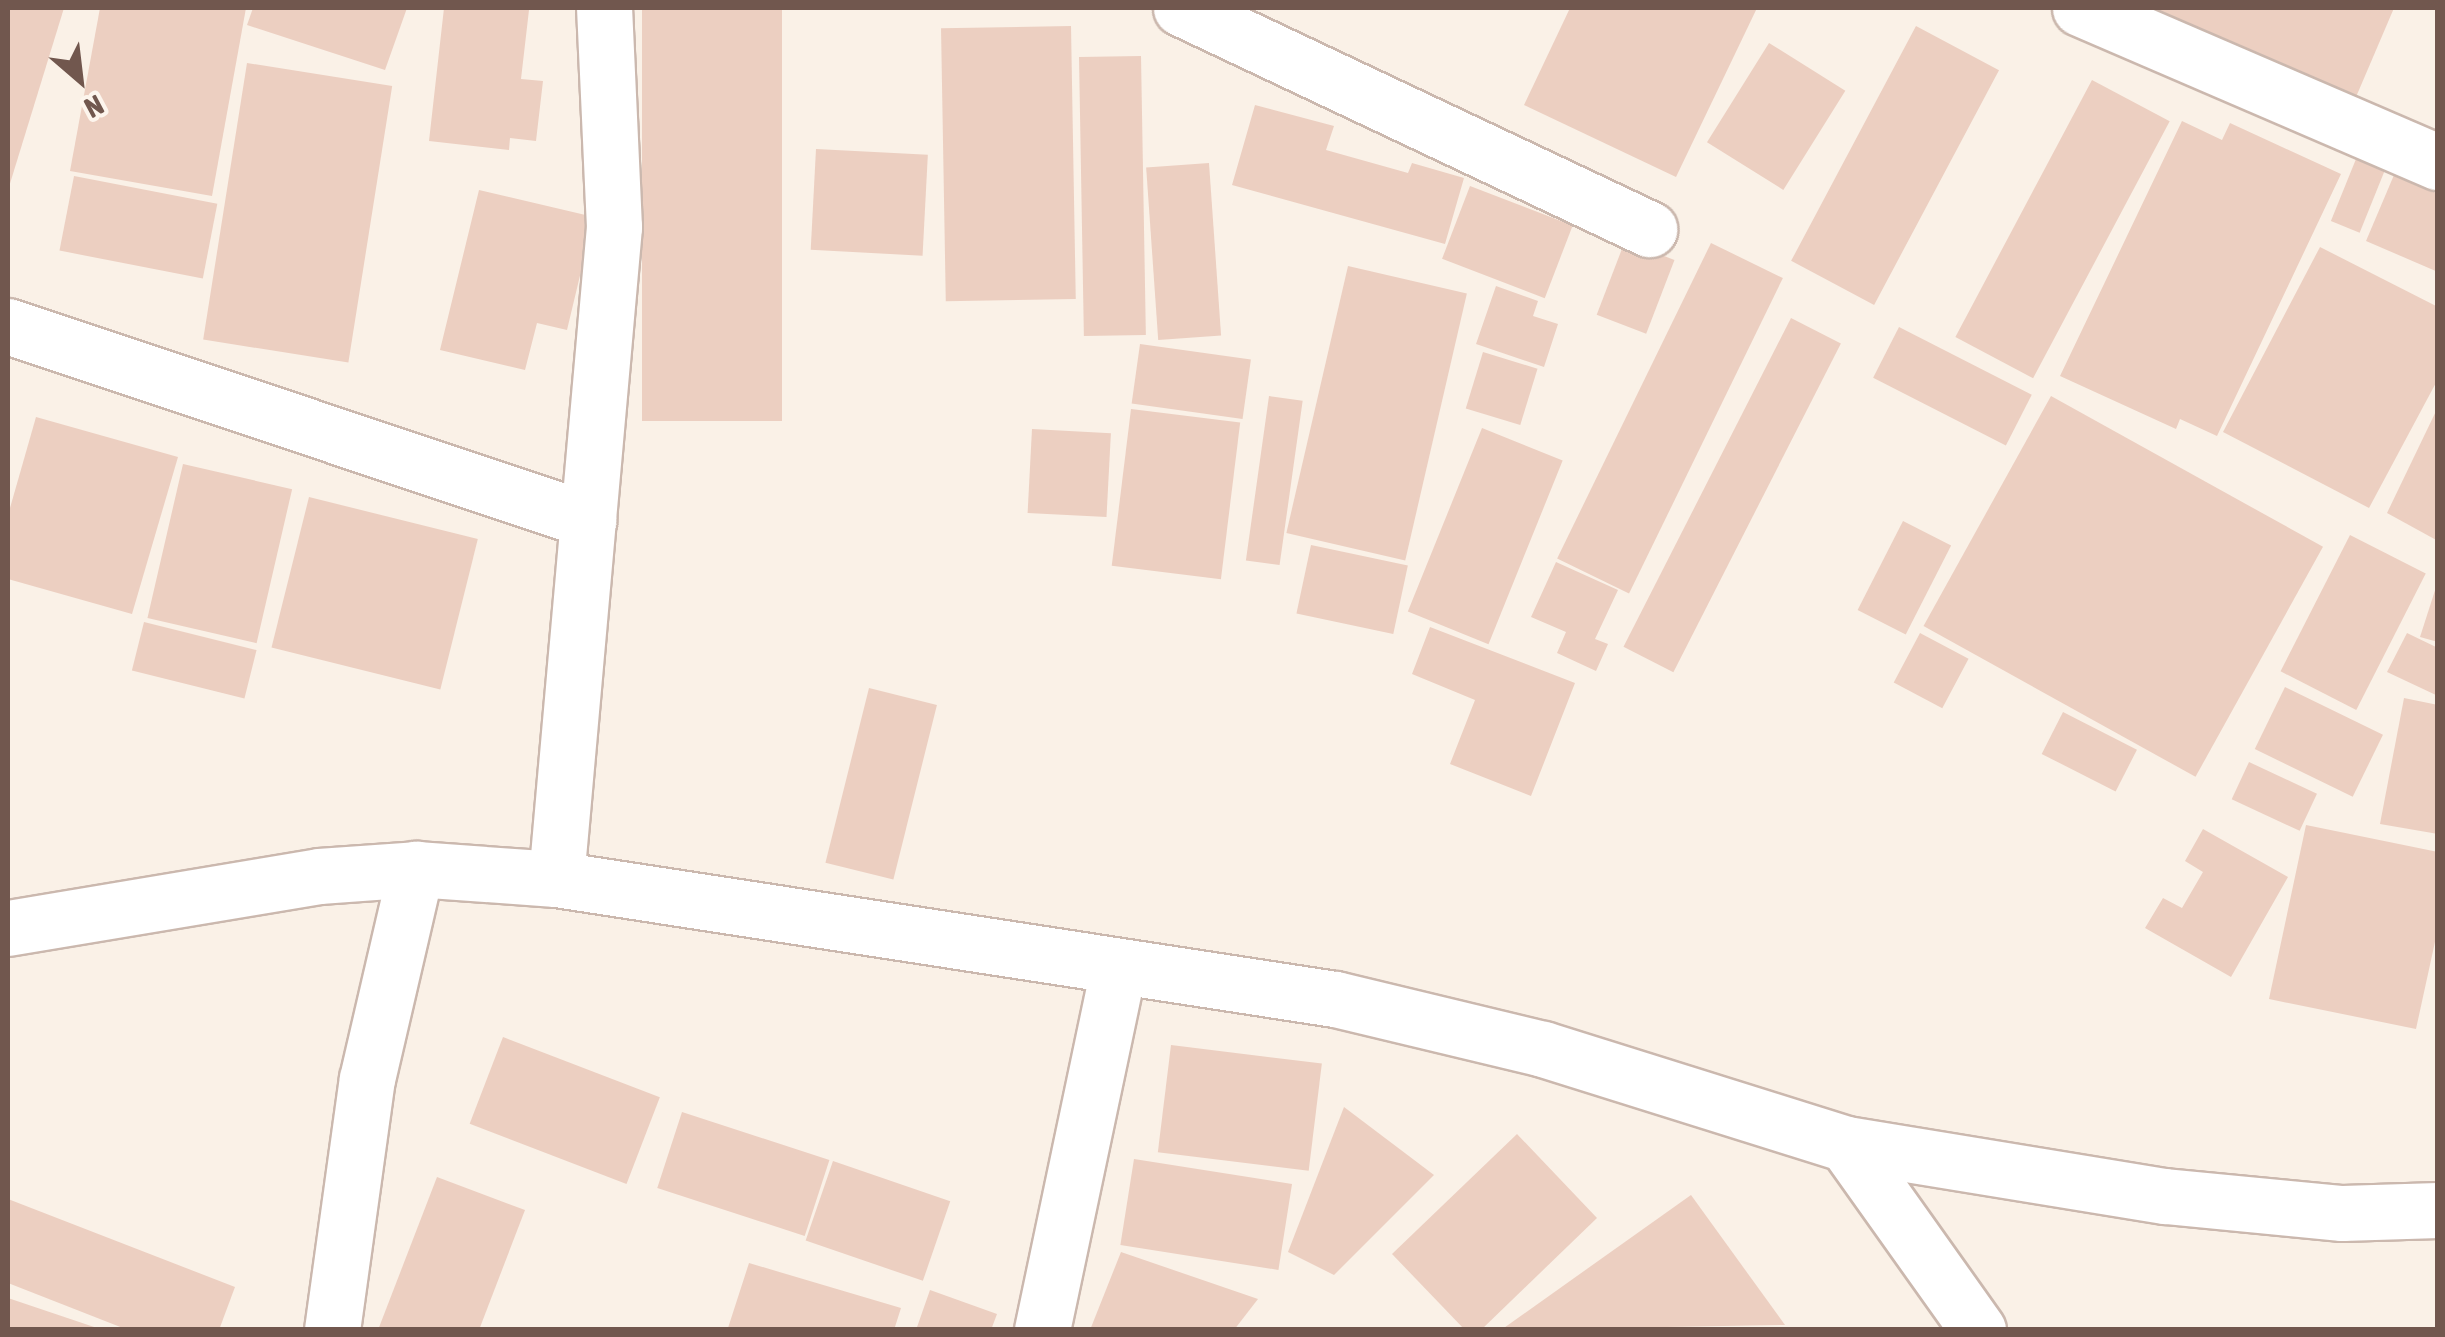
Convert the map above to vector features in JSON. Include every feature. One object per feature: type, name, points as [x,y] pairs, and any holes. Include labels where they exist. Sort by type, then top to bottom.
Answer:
[{"type":"street","points":[[556,878],[614,227],[604,8]]},
{"type":"street","points":[[1181,8],[1649,229]]},
{"type":"street","points":[[2080,8],[2438,162]]},
{"type":"street","points":[[8,326],[588,520]]},
{"type":"street","points":[[332,1330],[366,1078],[416,869]]},
{"type":"street","points":[[8,928],[319,876],[416,869],[556,878],[1354,1003],[1543,1049],[1846,1144],[2164,1196],[2342,1213],[2438,1210]]},
{"type":"street","points":[[1042,1330],[1118,969]]},
{"type":"street","points":[[1846,1144],[1978,1330]]},
{"type":"building","points":[[8,8],[64,8],[8,190]]},
{"type":"building","points":[[100,8],[246,8],[212,196],[70,171]]},
{"type":"building","points":[[253,8],[407,8],[385,70],[247,25]]},
{"type":"building","points":[[444,8],[529,10],[521,79],[543,81],[536,141],[510,138],[509,150],[429,141]]},
{"type":"building","points":[[642,8],[782,8],[782,421],[642,421]]},
{"type":"building","points":[[1570,8],[1757,8],[1676,177],[1524,105]]},
{"type":"building","points":[[2125,8],[2394,8],[2353,104]]},
{"type":"building","points":[[1071,26],[1076,299],[946,301],[941,28]]},
{"type":"building","points":[[1916,26],[1999,70],[1874,305],[1791,261]]},
{"type":"building","points":[[1769,43],[1845,91],[1783,190],[1707,142]]},
{"type":"building","points":[[1141,56],[1146,335],[1084,336],[1079,57]]},
{"type":"building","points":[[247,63],[392,86],[348,363],[203,340]]},
{"type":"building","points":[[2092,80],[2170,121],[2033,378],[1955,337]]},
{"type":"building","points":[[1255,105],[1334,126],[1326,150],[1408,173],[1412,163],[1464,178],[1445,244],[1232,185]]},
{"type":"building","points":[[2182,121],[2222,140],[2230,123],[2341,174],[2217,436],[2180,419],[2176,429],[2060,376]]},
{"type":"building","points":[[816,149],[928,155],[923,256],[811,250]]},
{"type":"building","points":[[2356,159],[2385,171],[2360,233],[2331,221]]},
{"type":"building","points":[[1209,163],[1221,336],[1158,340],[1146,167]]},
{"type":"building","points":[[2394,175],[2438,194],[2438,272],[2366,241]]},
{"type":"building","points":[[74,176],[217,204],[203,278],[59,251]]},
{"type":"building","points":[[1470,186],[1573,225],[1545,298],[1442,259]]},
{"type":"building","points":[[479,190],[594,217],[567,330],[537,323],[525,370],[440,350]]},
{"type":"building","points":[[1625,241],[1674,260],[1646,334],[1597,315]]},
{"type":"building","points":[[1711,243],[1783,278],[1629,594],[1557,558]]},
{"type":"building","points":[[2320,247],[2438,307],[2438,379],[2369,508],[2223,432]]},
{"type":"building","points":[[1348,266],[1467,293],[1405,560],[1286,533]]},
{"type":"building","points":[[1496,286],[1538,301],[1533,316],[1558,324],[1544,367],[1476,344]]},
{"type":"building","points":[[1791,318],[1841,343],[1673,672],[1623,647]]},
{"type":"building","points":[[1899,327],[2032,395],[2006,445],[1873,378]]},
{"type":"building","points":[[1140,344],[1251,360],[1243,419],[1132,403]]},
{"type":"building","points":[[1483,352],[1538,369],[1520,425],[1466,408]]},
{"type":"building","points":[[1269,396],[1303,401],[1280,565],[1246,560]]},
{"type":"building","points":[[2051,396],[2323,547],[2196,777],[1923,626]]},
{"type":"building","points":[[2438,407],[2438,541],[2387,513]]},
{"type":"building","points":[[1131,409],[1240,422],[1221,579],[1112,566]]},
{"type":"building","points":[[36,417],[178,457],[132,614],[8,579],[8,515]]},
{"type":"building","points":[[1482,428],[1563,461],[1488,644],[1408,612]]},
{"type":"building","points":[[1032,429],[1111,433],[1106,517],[1028,513]]},
{"type":"building","points":[[183,464],[292,489],[257,643],[147,618]]},
{"type":"building","points":[[309,497],[478,539],[440,689],[272,647]]},
{"type":"building","points":[[1903,521],[1951,546],[1906,635],[1858,610]]},
{"type":"building","points":[[2350,535],[2426,574],[2356,710],[2281,671]]},
{"type":"building","points":[[1311,545],[1408,566],[1393,634],[1296,613]]},
{"type":"building","points":[[1556,562],[1618,590],[1595,639],[1608,644],[1596,671],[1557,653],[1566,632],[1531,617]]},
{"type":"building","points":[[2438,581],[2438,642],[2420,637]]},
{"type":"building","points":[[144,622],[257,650],[244,699],[132,671]]},
{"type":"building","points":[[1430,627],[1575,683],[1531,796],[1450,764],[1475,700],[1412,674]]},
{"type":"building","points":[[1920,633],[1969,659],[1942,708],[1894,682]]},
{"type":"building","points":[[2407,633],[2438,648],[2438,696],[2387,672]]},
{"type":"building","points":[[2285,687],[2383,735],[2353,797],[2255,749]]},
{"type":"building","points":[[869,688],[937,705],[893,880],[825,863]]},
{"type":"building","points":[[2404,698],[2438,705],[2438,834],[2380,824]]},
{"type":"building","points":[[2063,712],[2137,750],[2116,792],[2042,754]]},
{"type":"building","points":[[2249,762],[2317,794],[2300,831],[2232,799]]},
{"type":"building","points":[[2306,825],[2438,852],[2438,928],[2416,1029],[2269,999]]},
{"type":"building","points":[[2203,829],[2288,877],[2231,977],[2145,928],[2163,898],[2182,908],[2203,872],[2185,861]]},
{"type":"building","points":[[503,1037],[660,1097],[627,1184],[470,1124]]},
{"type":"building","points":[[1171,1045],[1322,1064],[1309,1171],[1158,1152]]},
{"type":"building","points":[[1344,1107],[1434,1175],[1334,1275],[1288,1252]]},
{"type":"building","points":[[682,1112],[829,1160],[805,1236],[657,1188]]},
{"type":"building","points":[[1517,1134],[1597,1218],[1481,1330],[1465,1330],[1392,1254]]},
{"type":"building","points":[[1134,1159],[1292,1184],[1278,1270],[1120,1245]]},
{"type":"building","points":[[833,1161],[950,1201],[923,1281],[806,1240]]},
{"type":"building","points":[[437,1177],[525,1210],[479,1330],[378,1330]]},
{"type":"building","points":[[1691,1195],[1785,1325],[1501,1330]]},
{"type":"building","points":[[8,1199],[235,1287],[219,1330],[128,1330],[8,1283]]},
{"type":"building","points":[[1121,1252],[1258,1299],[1234,1330],[1090,1330]]},
{"type":"building","points":[[749,1263],[901,1308],[894,1330],[717,1330],[728,1328]]},
{"type":"building","points":[[930,1290],[997,1314],[991,1330],[916,1330]]},
{"type":"building","points":[[8,1298],[100,1329],[100,1330],[8,1330]]}]
